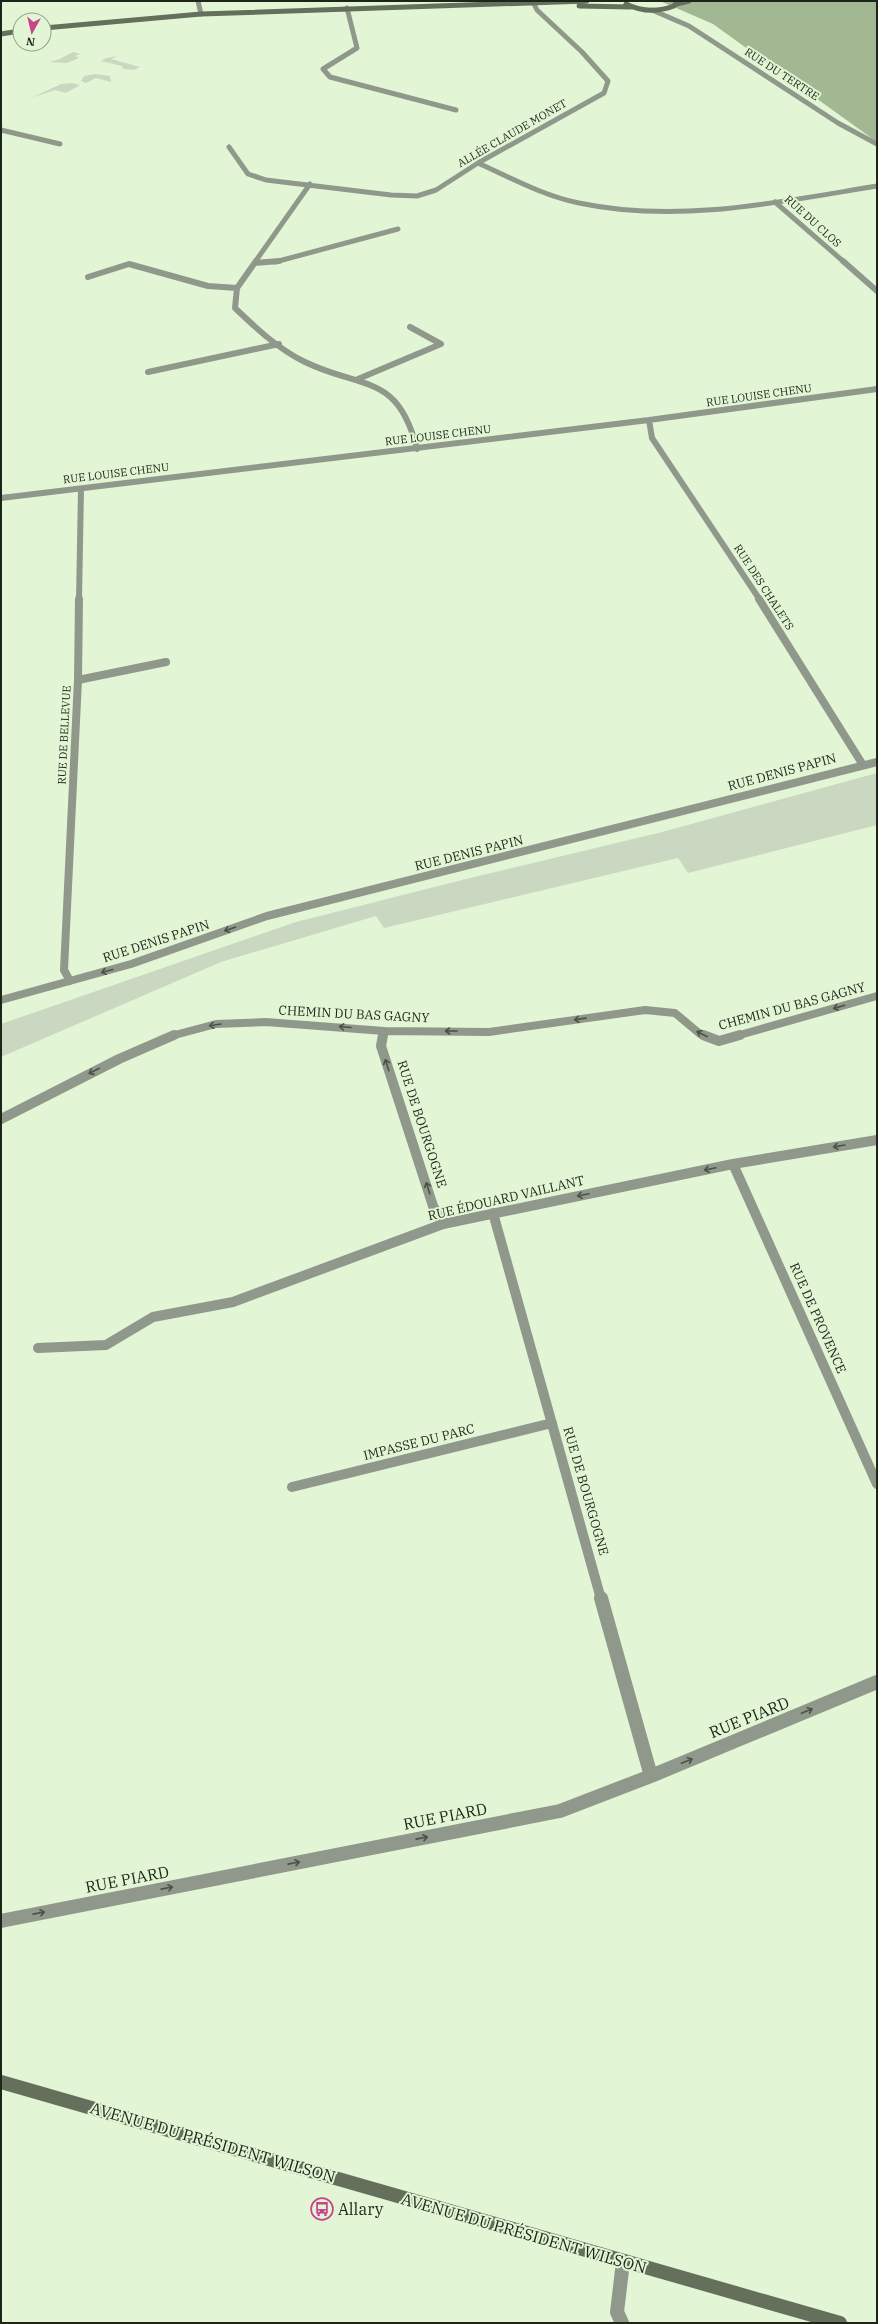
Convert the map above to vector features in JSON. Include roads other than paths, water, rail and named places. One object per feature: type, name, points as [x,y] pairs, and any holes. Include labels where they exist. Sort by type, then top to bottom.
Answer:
[{"type":"main road","points":[[535,5],[587,1]]},
{"type":"main road","points":[[624,1],[631,7]]},
{"type":"main road","points":[[52,27],[201,14],[346,8],[535,5],[631,7],[652,10],[671,7],[677,2],[689,1]]},
{"type":"main road","points":[[1,34],[12,32]]},
{"type":"main road","name":"AVENUE DU PRÉSIDENT WILSON","points":[[1,2082],[623,2262],[840,2323]]},
{"type":"street","points":[[198,1],[201,14]]},
{"type":"street","name":"ALLÉE CLAUDE MONET","points":[[230,147],[248,174],[266,180],[310,184],[391,195],[417,196],[436,190],[478,163],[604,93],[608,81],[535,5]]},
{"type":"street","name":"RUE DU TERTRE","points":[[671,7],[678,19]]},
{"type":"street","points":[[346,8],[357,48],[354,52],[323,69],[325,74],[330,77],[456,110]]},
{"type":"street","name":"RUE DU TERTRE","points":[[652,10],[678,19],[838,123],[877,144]]},
{"type":"street","points":[[1,130],[60,144]]},
{"type":"street","points":[[478,163],[526,186],[578,203],[625,211],[682,212],[775,202]]},
{"type":"street","points":[[310,184],[237,288],[235,308],[258,330],[306,362],[376,386],[405,410],[414,430],[417,449]]},
{"type":"street","name":"RUE DU CLOS","points":[[775,202],[877,186]]},
{"type":"street","name":"RUE DU CLOS","points":[[775,202],[877,292]]},
{"type":"street","points":[[255,263],[273,262],[398,229]]},
{"type":"street","points":[[88,277],[129,264],[208,286],[237,288]]},
{"type":"street","points":[[358,379],[441,344],[410,327]]},
{"type":"street","points":[[148,372],[279,344]]},
{"type":"street","name":"RUE LOUISE CHENU","points":[[1,498],[417,449],[649,420],[877,389]]},
{"type":"street","name":"RUE DES CHALETS","points":[[649,420],[652,438],[770,615],[863,765]]},
{"type":"street","name":"RUE DE BELLEVUE","points":[[70,981],[64,970],[78,680],[81,489]]},
{"type":"street","points":[[78,680],[166,662]]},
{"type":"street","name":"RUE DENIS PAPIN","points":[[1,1000],[131,964],[267,916],[461,869],[877,762]]},
{"type":"street","name":"CHEMIN DU BAS GAGNY","points":[[1,1119],[126,1056],[171,1036],[216,1024],[266,1022],[384,1031],[489,1032],[644,1010],[675,1013],[700,1034],[719,1041],[877,996]]},
{"type":"street","name":"RUE DE BOURGOGNE","points":[[384,1031],[381,1046],[433,1206],[443,1224]]},
{"type":"street","name":"RUE ÉDOUARD VAILLANT","points":[[38,1348],[106,1345],[153,1318],[233,1302],[443,1224],[733,1164],[877,1140]]},
{"type":"street","name":"RUE DE PROVENCE","points":[[733,1164],[877,1484]]},
{"type":"street","name":"RUE DE BOURGOGNE","points":[[494,1213],[651,1776]]},
{"type":"street","name":"IMPASSE DU PARC","points":[[292,1487],[552,1423]]},
{"type":"street","name":"RUE PIARD","points":[[1,1921],[560,1811],[651,1776],[877,1682]]},
{"type":"street","points":[[622,2323],[617,2312],[623,2262]]},
{"type":"place","name":"Allary","points":[[322,2209]]}]
